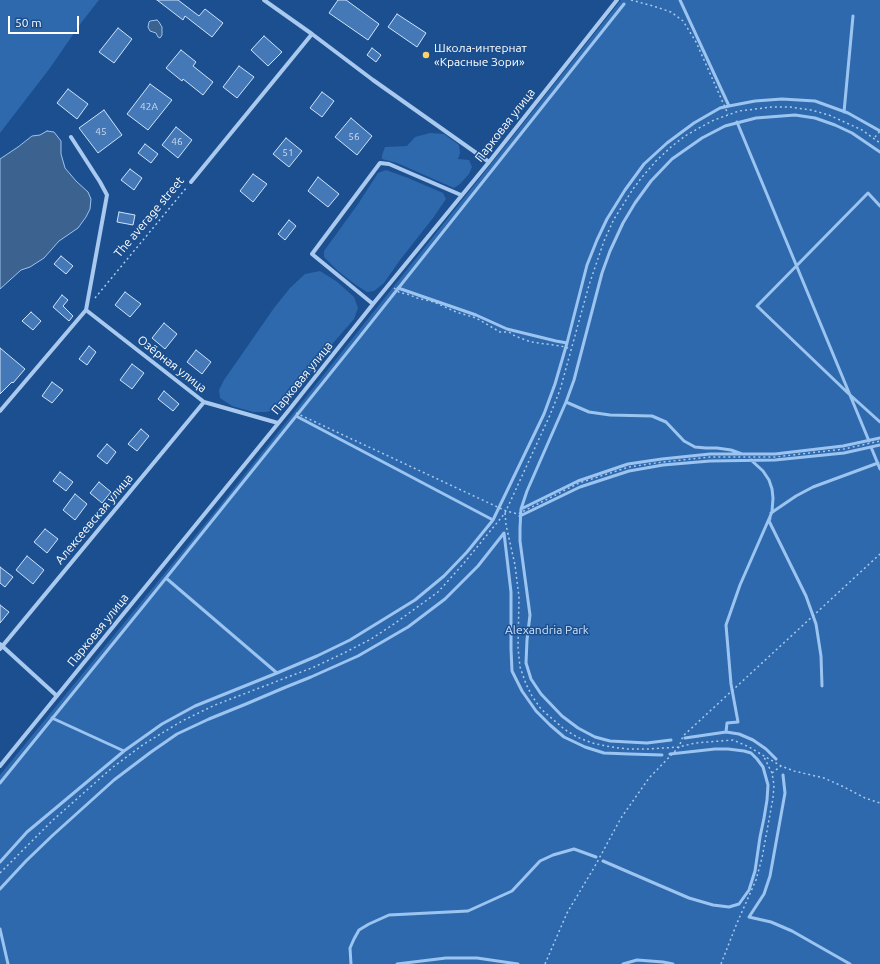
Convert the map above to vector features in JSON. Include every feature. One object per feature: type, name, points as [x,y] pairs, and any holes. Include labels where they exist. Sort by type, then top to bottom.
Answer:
[{"type":"street","points":[[264,0],[373,80],[489,162]]},
{"type":"street","name":"Парковая улица","points":[[0,766],[278,424],[617,0]]},
{"type":"street","name":"The average street","points":[[191,182],[312,34]]},
{"type":"street","points":[[0,411],[86,310],[107,195],[71,138]]},
{"type":"street","points":[[373,304],[312,254],[380,163],[388,164],[461,195]]},
{"type":"street","name":"Озёрная улица","points":[[86,310],[204,402],[278,424]]},
{"type":"street","name":"Алексеевская улица","points":[[1,646],[204,402]]},
{"type":"street","points":[[1,646],[57,696]]},
{"type":"path","points":[[631,0],[671,12],[683,21],[696,42],[728,115]]},
{"type":"path","points":[[0,873],[53,820],[113,767],[144,744],[215,705],[314,667],[344,653],[371,639],[438,592],[464,563],[505,512],[560,390],[589,285],[604,241],[614,219],[633,189],[656,161],[671,147],[685,136],[714,120],[739,111],[772,107],[804,109],[828,115],[862,130],[880,143]]},
{"type":"path","points":[[874,138],[880,131]]},
{"type":"path","name":"The average street","points":[[96,298],[191,182]]},
{"type":"path","points":[[392,285],[400,293],[407,294],[421,300],[434,302],[456,312],[476,318],[500,332],[509,332],[531,342],[561,346],[571,349]]},
{"type":"path","points":[[299,415],[505,512],[518,514],[579,483],[629,467],[710,457],[775,457],[844,449],[880,441]]},
{"type":"path","points":[[505,512],[519,597],[518,648],[520,667],[526,684],[541,709],[564,729],[577,738],[592,743],[628,749],[679,747],[695,743],[733,740],[750,747],[781,766],[824,778],[865,798],[880,803]]},
{"type":"path","points":[[544,964],[567,913],[621,818],[648,778],[679,747],[683,736],[879,555],[880,558]]},
{"type":"path","points":[[721,964],[734,929],[759,872],[768,830],[774,785],[772,773],[763,756]]},
{"type":"path","points":[[772,773],[781,766]]},
{"type":"green space","points":[[0,0],[99,0],[50,68],[0,133]]},
{"type":"green space","name":"Alexandria Park","points":[[621,0],[880,0],[880,964],[0,964],[0,775],[218,508]]},
{"type":"green space","points":[[430,133],[444,134],[459,145],[460,153],[458,159],[469,160],[472,167],[469,174],[454,188],[397,163],[382,159],[385,147],[407,146],[415,137]]},
{"type":"green space","points":[[386,170],[443,193],[446,199],[384,283],[374,291],[367,292],[338,271],[324,257],[324,251],[358,204],[378,173]]},
{"type":"green space","points":[[320,271],[336,281],[354,297],[358,308],[354,319],[300,386],[279,409],[266,412],[253,412],[232,406],[220,398],[219,390],[224,380],[274,308],[290,288],[305,274]]},
{"type":"shaded area","points":[[157,20],[162,27],[162,35],[160,38],[156,33],[150,31],[148,27],[150,21]]},
{"type":"shaded area","points":[[47,131],[54,132],[61,141],[61,154],[65,168],[88,192],[91,199],[90,209],[78,228],[59,241],[44,258],[30,267],[21,270],[0,289],[0,159],[32,136],[40,135]]},
{"type":"building","points":[[157,0],[178,0],[199,16],[205,9],[223,23],[212,37],[185,16],[183,20]]},
{"type":"building","points":[[338,0],[346,0],[379,24],[368,40],[329,13]]},
{"type":"building","points":[[397,14],[426,33],[417,47],[388,27]]},
{"type":"building","points":[[118,28],[132,39],[114,63],[99,52]]},
{"type":"building","points":[[264,36],[282,52],[268,66],[251,50]]},
{"type":"building","points":[[372,48],[381,55],[376,62],[367,55]]},
{"type":"building","points":[[181,50],[196,62],[193,66],[213,82],[203,95],[166,68]]},
{"type":"building","points":[[239,66],[254,77],[237,98],[223,87]]},
{"type":"building","points":[[150,84],[172,100],[148,130],[127,114]]},
{"type":"building","points":[[68,89],[88,104],[77,119],[57,103]]},
{"type":"building","points":[[322,92],[334,101],[322,117],[310,108]]},
{"type":"building","points":[[104,110],[122,135],[98,153],[79,128]]},
{"type":"building","points":[[351,118],[372,136],[357,155],[335,137]]},
{"type":"building","points":[[176,127],[192,140],[178,158],[162,145]]},
{"type":"building","points":[[286,138],[302,151],[289,167],[273,154]]},
{"type":"building","points":[[145,144],[158,154],[151,163],[138,153]]},
{"type":"building","points":[[130,169],[142,178],[134,190],[121,180]]},
{"type":"building","points":[[253,174],[267,184],[253,202],[240,191]]},
{"type":"building","points":[[318,177],[339,194],[328,207],[308,191]]},
{"type":"building","points":[[119,212],[135,215],[133,225],[117,222]]},
{"type":"building","points":[[289,220],[296,226],[285,240],[278,234]]},
{"type":"building","points":[[61,256],[73,266],[66,274],[54,264]]},
{"type":"building","points":[[125,292],[141,304],[130,317],[115,305]]},
{"type":"building","points":[[62,295],[68,300],[63,306],[73,316],[69,321],[53,307]]},
{"type":"building","points":[[31,312],[41,321],[33,330],[22,321]]},
{"type":"building","points":[[164,323],[177,334],[165,349],[152,338]]},
{"type":"building","points":[[89,346],[96,352],[87,365],[79,359]]},
{"type":"building","points":[[0,348],[25,369],[13,383],[12,382],[0,394]]},
{"type":"building","points":[[196,350],[211,362],[202,374],[187,362]]},
{"type":"building","points":[[132,364],[144,373],[132,389],[120,380]]},
{"type":"building","points":[[52,382],[63,390],[52,403],[42,396]]},
{"type":"building","points":[[164,391],[179,404],[173,411],[158,399]]},
{"type":"building","points":[[141,429],[149,436],[137,451],[128,444]]},
{"type":"building","points":[[107,444],[116,452],[107,464],[97,456]]},
{"type":"building","points":[[60,472],[73,482],[66,491],[53,481]]},
{"type":"building","points":[[99,482],[111,492],[102,503],[90,493]]},
{"type":"building","points":[[75,494],[87,504],[75,520],[63,510]]},
{"type":"building","points":[[45,529],[58,539],[47,553],[34,542]]},
{"type":"building","points":[[27,556],[44,570],[33,584],[16,570]]},
{"type":"building","points":[[0,567],[13,577],[5,587],[0,583]]},
{"type":"building","points":[[0,605],[9,612],[0,623]]},
{"type":"waterway","points":[[680,0],[729,106]]},
{"type":"waterway","points":[[0,783],[354,344],[624,4]]},
{"type":"waterway","points":[[844,112],[853,16]]},
{"type":"waterway","points":[[398,288],[476,315],[507,329],[567,343],[587,265],[607,219],[625,190],[644,164],[667,143],[694,123],[720,108],[755,101],[782,99],[815,101],[848,113],[880,131]]},
{"type":"waterway","points":[[566,402],[574,380],[602,273],[610,251],[623,223],[635,203],[651,181],[672,159],[702,138],[725,126],[756,118],[795,115],[815,118],[835,125],[852,133],[880,152]]},
{"type":"waterway","points":[[737,122],[869,441]]},
{"type":"waterway","points":[[880,206],[868,193],[757,306],[880,422]]},
{"type":"waterway","points":[[493,520],[544,414],[555,384],[567,343]]},
{"type":"waterway","points":[[671,740],[647,743],[610,741],[595,737],[578,728],[562,716],[541,694],[531,679],[526,663],[530,615],[520,541],[521,509],[527,491],[566,402],[589,412],[610,415],[652,416],[666,422],[684,441],[695,447],[731,450],[742,454]]},
{"type":"waterway","points":[[277,673],[350,640],[415,600],[444,576],[467,552],[493,520],[296,416]]},
{"type":"waterway","points":[[521,509],[578,481],[628,464],[710,454],[775,454],[843,446],[880,438]]},
{"type":"waterway","points":[[520,516],[580,487],[629,471],[663,465],[710,461],[775,460],[844,453],[880,445]]},
{"type":"waterway","points":[[871,447],[880,469]]},
{"type":"waterway","points":[[685,738],[726,732],[727,723],[738,722],[731,684],[726,625],[740,585],[772,512],[773,498],[769,480],[763,471],[751,460]]},
{"type":"waterway","points":[[771,513],[796,496],[813,487],[878,463]]},
{"type":"waterway","points":[[770,518],[769,521],[806,596],[816,624],[821,656],[822,686]]},
{"type":"waterway","points":[[0,889],[53,835],[114,780],[151,752],[177,734],[358,656],[408,627],[445,599],[478,566],[504,533],[511,592],[512,671],[522,691],[536,711],[564,737],[585,747],[604,753],[662,755]]},
{"type":"waterway","points":[[124,751],[162,724],[195,706],[277,673],[166,578]]},
{"type":"waterway","points":[[0,862],[27,832],[124,751],[52,718]]},
{"type":"waterway","points":[[726,732],[739,734],[753,740],[766,749],[776,759]]},
{"type":"waterway","points":[[603,861],[689,898],[713,905],[729,907],[739,904],[749,890],[755,871],[767,800],[768,785],[763,767],[751,753],[744,751],[715,749],[670,754]]},
{"type":"waterway","points":[[783,775],[785,793],[770,876],[764,894],[749,917],[771,922],[792,931],[850,964]]},
{"type":"waterway","points":[[351,964],[350,948],[359,930],[389,915],[468,911],[512,891],[540,861],[553,855],[574,849],[596,857]]},
{"type":"waterway","points":[[0,929],[8,964]]},
{"type":"waterway","points":[[397,964],[446,958],[477,958],[518,964]]},
{"type":"waterway","points":[[623,964],[637,960],[673,964]]},
{"type":"place","name":"Школа-интернат «Красные Зори»","points":[[426,55]]}]
